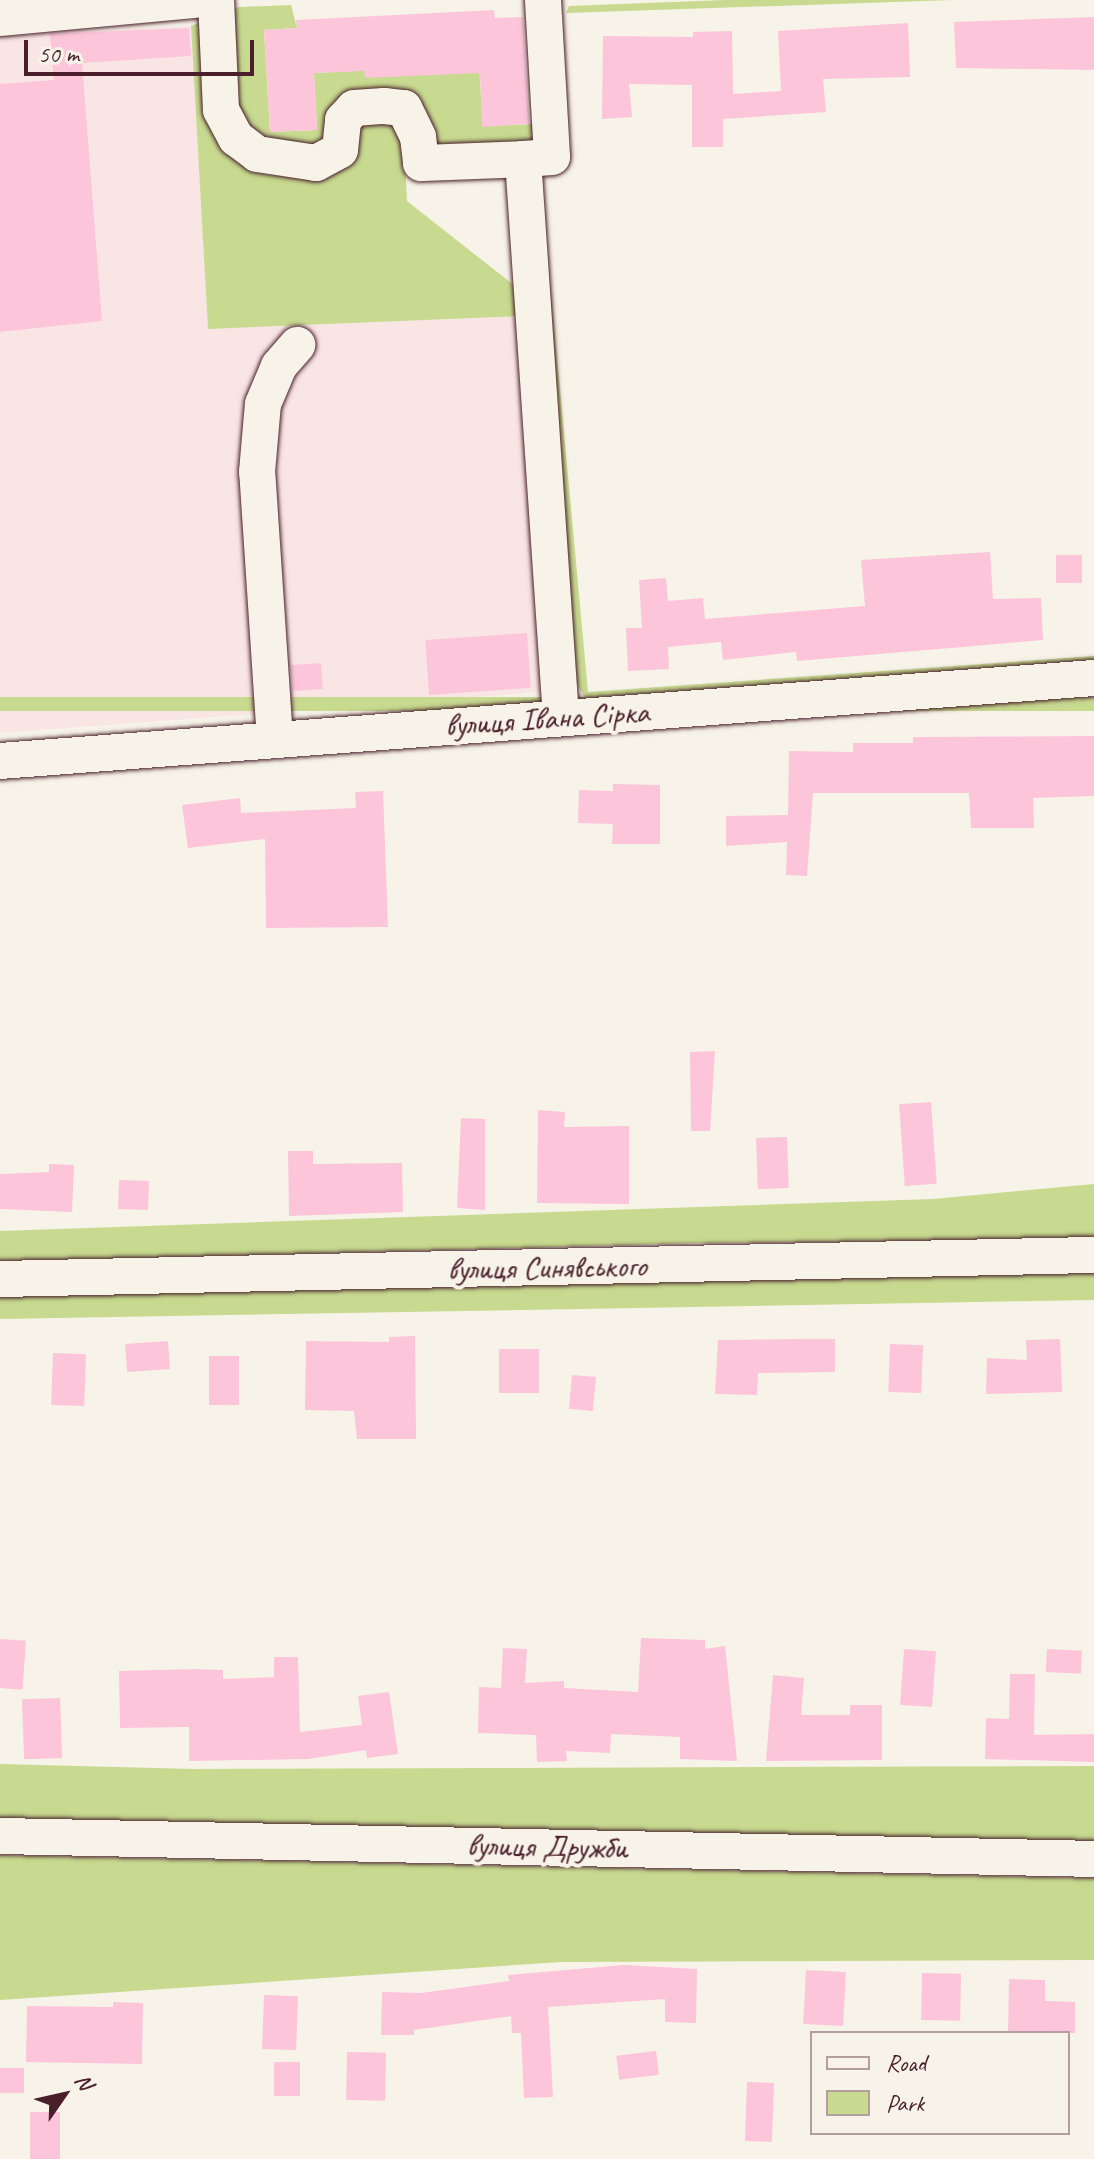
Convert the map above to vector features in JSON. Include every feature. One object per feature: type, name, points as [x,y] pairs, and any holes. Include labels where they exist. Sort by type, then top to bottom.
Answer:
[{"type":"street","points":[[0,18],[100,6],[194,0]]},
{"type":"street","points":[[216,0],[221,110],[236,138],[257,154],[316,163],[340,150],[343,120],[354,108],[384,106],[404,108],[418,137],[421,163],[552,157],[543,0]]},
{"type":"street","points":[[523,159],[561,718]]},
{"type":"street","points":[[275,740],[257,472],[263,404],[279,366],[297,345]]},
{"type":"street","name":"вулиця Івана Сірка","points":[[0,761],[1094,678]]},
{"type":"street","name":"вулиця Синявського","points":[[0,1279],[1094,1255]]},
{"type":"street","name":"вулиця Дружби","points":[[0,1836],[1094,1859]]},
{"type":"shaded area","points":[[0,0],[81,11],[86,31],[191,26],[208,329],[520,316],[542,692],[0,733]]},
{"type":"green space","points":[[725,0],[953,0],[566,13],[569,6]]},
{"type":"green space","points":[[291,5],[297,28],[264,30],[270,132],[317,130],[314,73],[479,65],[483,126],[537,124],[540,145],[405,163],[407,201],[520,290],[520,316],[208,329],[191,26],[239,7]]},
{"type":"green space","points":[[540,173],[588,692],[1094,656],[1094,664],[590,701],[583,695],[570,671]]},
{"type":"green space","points":[[0,697],[1094,697],[1094,711],[0,711]]},
{"type":"green space","points":[[1094,1184],[1094,1239],[1080,1240],[701,1243],[0,1262],[0,1231],[933,1199]]},
{"type":"green space","points":[[1094,1262],[1094,1300],[0,1319],[0,1289]]},
{"type":"green space","points":[[0,1764],[194,1769],[1094,1766],[1094,1846],[0,1825]]},
{"type":"green space","points":[[0,1855],[1094,1878],[1094,1960],[561,1962],[0,2000]]},
{"type":"building","points":[[494,10],[495,18],[523,17],[529,124],[482,127],[480,73],[365,78],[364,71],[314,73],[317,130],[270,132],[264,30],[297,28],[296,20]]},
{"type":"building","points":[[1094,17],[1094,70],[956,68],[954,22]]},
{"type":"building","points":[[908,23],[910,77],[823,79],[826,112],[723,119],[723,147],[692,147],[692,85],[629,84],[632,117],[602,119],[603,36],[693,37],[693,32],[732,31],[733,94],[781,91],[778,31]]},
{"type":"building","points":[[189,28],[191,56],[82,63],[102,321],[0,332],[0,84],[54,80],[50,34]]},
{"type":"building","points":[[990,552],[993,599],[1041,598],[1043,640],[797,661],[796,652],[723,660],[721,642],[668,647],[669,669],[628,671],[626,628],[642,628],[639,580],[666,578],[668,601],[703,598],[705,619],[865,606],[861,560]]},
{"type":"building","points":[[1056,555],[1082,555],[1082,583],[1056,583]]},
{"type":"building","points":[[527,633],[531,688],[429,695],[425,640]]},
{"type":"building","points":[[321,663],[323,689],[293,691],[291,665]]},
{"type":"building","points":[[1094,736],[1094,796],[1033,798],[1034,828],[971,828],[969,793],[813,793],[807,876],[786,875],[787,842],[726,846],[726,816],[788,815],[789,751],[853,752],[853,743],[913,743],[913,737]]},
{"type":"building","points":[[613,784],[660,785],[660,844],[612,844],[613,824],[578,823],[579,790],[613,791]]},
{"type":"building","points":[[383,791],[388,927],[266,928],[265,839],[188,848],[182,805],[240,798],[241,813],[356,808],[355,792]]},
{"type":"building","points":[[715,1051],[710,1131],[691,1131],[690,1052]]},
{"type":"building","points":[[931,1102],[937,1184],[905,1186],[899,1104]]},
{"type":"building","points":[[538,1110],[565,1112],[564,1127],[629,1126],[629,1204],[537,1203]]},
{"type":"building","points":[[461,1118],[485,1119],[485,1210],[457,1208]]},
{"type":"building","points":[[787,1137],[789,1188],[758,1189],[756,1138]]},
{"type":"building","points":[[288,1151],[313,1151],[313,1164],[402,1163],[403,1212],[289,1216]]},
{"type":"building","points":[[49,1164],[74,1165],[72,1212],[0,1209],[0,1174],[49,1172]]},
{"type":"building","points":[[119,1180],[149,1181],[148,1210],[118,1209]]},
{"type":"building","points":[[415,1336],[416,1439],[357,1439],[354,1411],[305,1410],[306,1341],[389,1342],[389,1337]]},
{"type":"building","points":[[835,1339],[835,1372],[758,1373],[757,1395],[715,1394],[718,1340]]},
{"type":"building","points":[[1060,1339],[1062,1392],[986,1394],[987,1358],[1027,1360],[1026,1340]]},
{"type":"building","points":[[168,1341],[170,1369],[127,1372],[125,1344]]},
{"type":"building","points":[[890,1344],[923,1345],[921,1393],[888,1392]]},
{"type":"building","points":[[499,1349],[539,1349],[539,1393],[499,1393]]},
{"type":"building","points":[[53,1353],[86,1354],[84,1406],[51,1405]]},
{"type":"building","points":[[209,1356],[239,1356],[239,1405],[209,1405]]},
{"type":"building","points":[[572,1375],[596,1377],[593,1411],[569,1409]]},
{"type":"building","points":[[641,1638],[705,1640],[705,1649],[725,1646],[737,1761],[680,1759],[680,1737],[611,1734],[610,1753],[566,1751],[567,1761],[537,1762],[536,1735],[478,1733],[479,1687],[501,1688],[503,1648],[527,1649],[525,1683],[564,1681],[564,1688],[638,1692]]},
{"type":"building","points":[[0,1639],[26,1641],[23,1690],[0,1688]]},
{"type":"building","points":[[904,1649],[936,1651],[932,1707],[900,1705]]},
{"type":"building","points":[[1047,1649],[1082,1651],[1081,1674],[1046,1672]]},
{"type":"building","points":[[274,1657],[298,1657],[300,1732],[362,1725],[358,1696],[389,1692],[398,1754],[367,1758],[366,1750],[308,1759],[189,1761],[189,1727],[120,1728],[119,1671],[223,1670],[223,1679],[274,1677]]},
{"type":"building","points":[[1010,1674],[1035,1674],[1034,1735],[1094,1734],[1094,1762],[985,1759],[986,1718],[1009,1719]]},
{"type":"building","points":[[773,1675],[804,1678],[801,1715],[850,1715],[850,1705],[882,1705],[882,1760],[766,1761]]},
{"type":"building","points":[[60,1698],[62,1758],[24,1759],[22,1699]]},
{"type":"building","points":[[624,1965],[697,1969],[696,2023],[665,2022],[665,1999],[548,2007],[553,2097],[524,2098],[521,2033],[512,2033],[511,2016],[414,2030],[414,2035],[381,2035],[382,1992],[421,1993],[509,1981],[508,1975]]},
{"type":"building","points":[[806,1970],[846,1972],[843,2026],[803,2024]]},
{"type":"building","points":[[922,1973],[961,1974],[960,2021],[921,2020]]},
{"type":"building","points":[[1009,1979],[1045,1980],[1045,2001],[1075,2002],[1075,2033],[1008,2031]]},
{"type":"building","points":[[264,1995],[298,1996],[296,2050],[262,2049]]},
{"type":"building","points":[[113,2002],[143,2003],[142,2064],[26,2062],[27,2006],[113,2007]]},
{"type":"building","points":[[656,2051],[659,2075],[619,2080],[616,2056]]},
{"type":"building","points":[[347,2052],[386,2053],[385,2101],[346,2100]]},
{"type":"building","points":[[274,2062],[300,2062],[300,2096],[274,2096]]},
{"type":"building","points":[[0,2068],[24,2068],[24,2093],[0,2093]]},
{"type":"building","points":[[747,2082],[774,2083],[772,2142],[745,2141]]},
{"type":"building","points":[[30,2112],[60,2112],[60,2159],[30,2159]]}]
